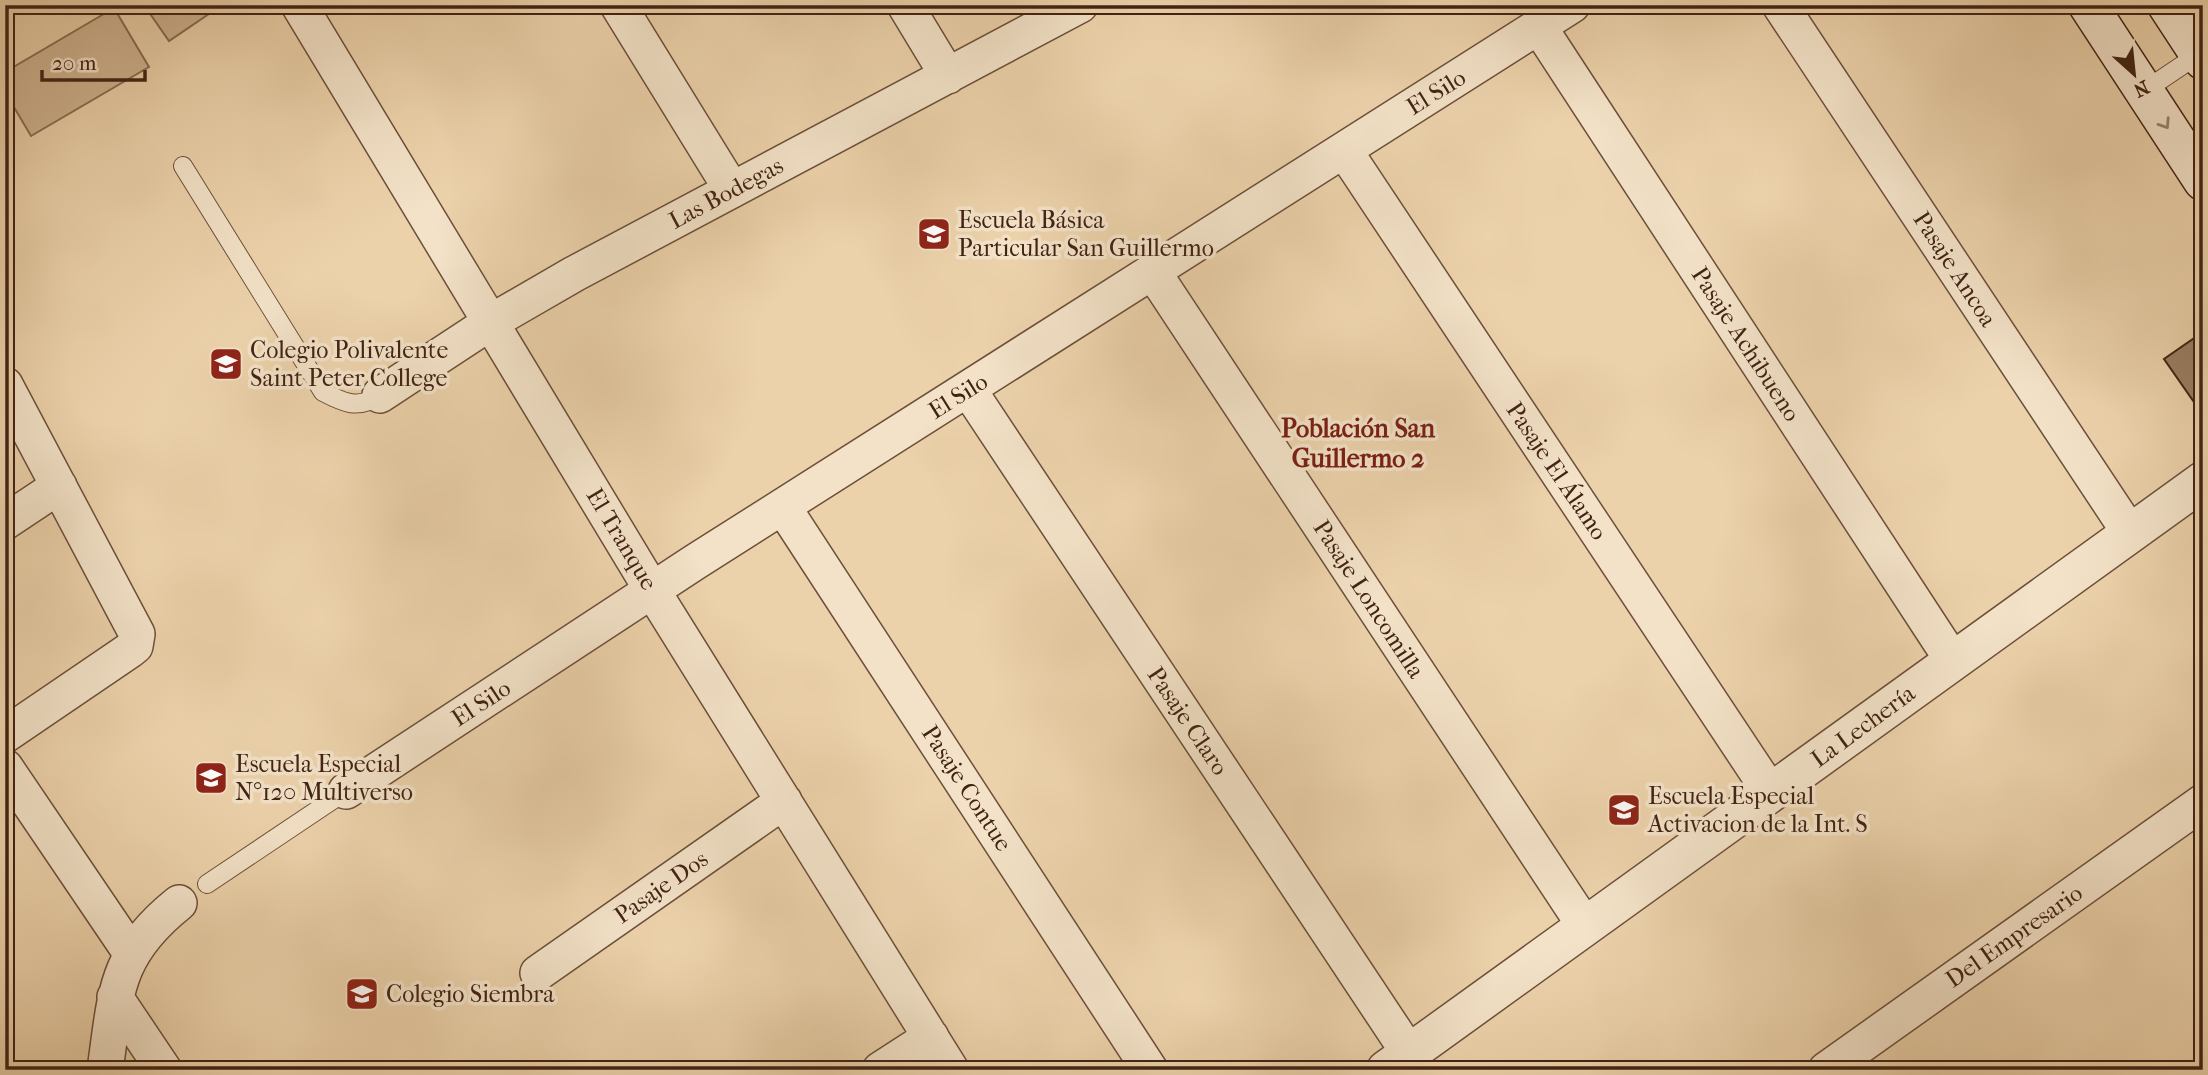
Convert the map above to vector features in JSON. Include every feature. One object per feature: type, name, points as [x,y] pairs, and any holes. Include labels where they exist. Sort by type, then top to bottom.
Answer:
[{"type":"street","name":"El Tranque","points":[[299,5],[652,590],[951,1070]]},
{"type":"street","points":[[618,5],[732,190]]},
{"type":"street","points":[[905,5],[948,76]]},
{"type":"street","name":"Las Bodegas","points":[[380,395],[491,322],[1080,5]]},
{"type":"street","name":"El Silo","points":[[346,791],[652,590],[1572,5]]},
{"type":"street","name":"Pasaje Ancoa","points":[[1780,5],[2130,533]]},
{"type":"street","points":[[2088,5],[2203,181]]},
{"type":"street","points":[[2166,5],[2201,56]]},
{"type":"street","name":"Pasaje Achibueno","points":[[1539,26],[1952,662]]},
{"type":"street","name":"Pasaje El Álamo","points":[[1344,150],[1771,793]]},
{"type":"street","name":"Pasaje Loncomilla","points":[[1153,272],[1586,926]]},
{"type":"street","points":[[5,385],[135,628],[137,640],[130,650],[5,735]]},
{"type":"street","name":"Pasaje Claro","points":[[968,389],[1398,1061]]},
{"type":"street","name":"La Lechería","points":[[1398,1061],[2203,481]]},
{"type":"street","points":[[5,522],[59,485]]},
{"type":"street","name":"Pasaje Contue","points":[[783,507],[1150,1070]]},
{"type":"street","points":[[5,768],[131,953]]},
{"type":"street","name":"Pasaje Dos","points":[[538,973],[784,801]]},
{"type":"street","name":"Del Empresario","points":[[1826,1070],[2203,802]]},
{"type":"street","points":[[104,1070],[115,997],[131,953],[157,921],[178,903]]},
{"type":"street","points":[[115,997],[164,1070]]},
{"type":"street","points":[[880,1070],[931,1037]]},
{"type":"lane","points":[[2144,91],[2201,56]]},
{"type":"lane","points":[[183,166],[323,392],[346,404],[369,402],[380,395]]},
{"type":"lane","points":[[207,884],[346,791]]},
{"type":"shaded area","points":[[144,5],[222,5],[169,41]]},
{"type":"shaded area","points":[[114,8],[149,67],[31,136],[5,92],[5,72]]},
{"type":"building","points":[[2203,332],[2203,415],[2164,359]]},
{"type":"place","name":"Escuela Básica Particular San Guillermo","points":[[934,234]]},
{"type":"place","name":"Colegio Polivalente Saint Peter College","points":[[226,364]]},
{"type":"place","name":"Escuela Especial N°120 Multiverso","points":[[211,778]]},
{"type":"place","name":"Escuela Especial Activacion de la Int. S","points":[[1624,810]]},
{"type":"place","name":"Colegio Siembra","points":[[362,994]]},
{"type":"district","name":"Población San Guillermo 2","points":[[1358,443]]}]
